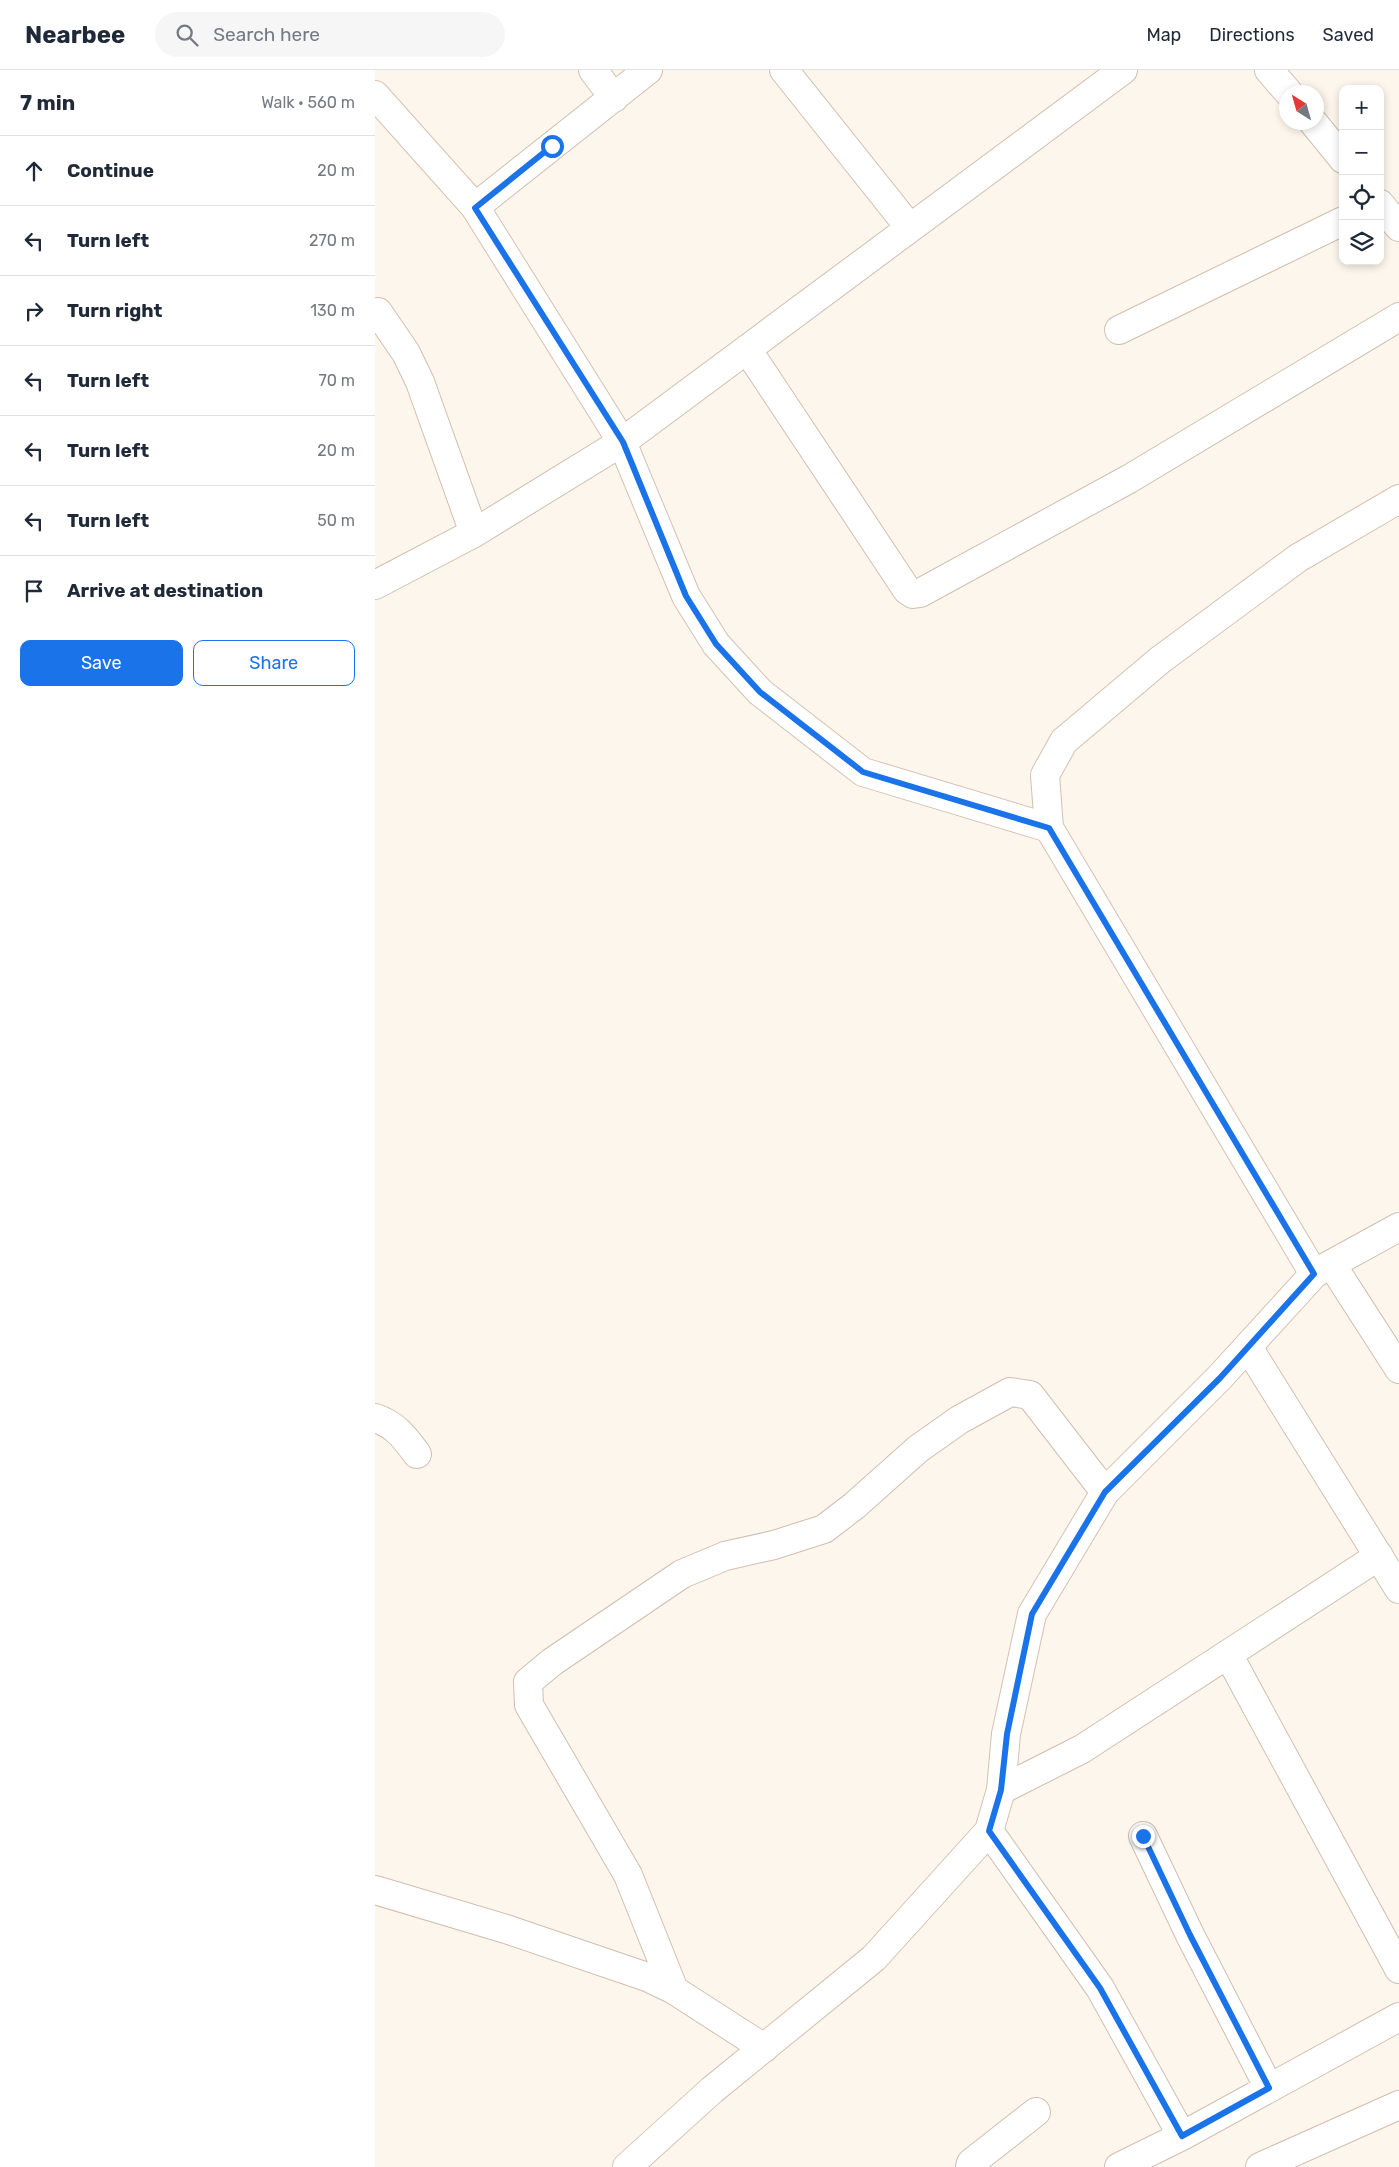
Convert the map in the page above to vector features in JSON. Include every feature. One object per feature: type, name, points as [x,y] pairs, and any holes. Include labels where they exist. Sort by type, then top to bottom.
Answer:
[{"type":"street","points":[[593,70],[613,98]]},
{"type":"street","points":[[475,208],[649,70]]},
{"type":"street","points":[[784,70],[910,228]]},
{"type":"street","points":[[375,585],[474,533],[623,442],[1123,70]]},
{"type":"street","points":[[1269,70],[1282,85]]},
{"type":"street","points":[[375,95],[475,208],[623,442],[686,596],[716,644],[760,692],[863,772],[1049,828]]},
{"type":"street","points":[[1319,130],[1339,154]]},
{"type":"street","points":[[1384,209],[1399,227]]},
{"type":"street","points":[[1119,330],[1339,223]]},
{"type":"street","points":[[378,312],[406,353],[420,382],[474,533]]},
{"type":"street","points":[[747,349],[907,590],[913,594],[919,593],[1129,479],[1399,317]]},
{"type":"street","points":[[1399,498],[1298,558],[1160,660],[1064,741],[1045,775],[1049,828],[1323,1269],[1399,1369]]},
{"type":"street","points":[[627,2167],[712,2090],[874,1958],[989,1831],[1001,1790],[1007,1734],[1032,1614],[1105,1492],[1323,1269],[1399,1227]]},
{"type":"street","points":[[1248,1347],[1399,1589]]},
{"type":"street","points":[[674,1990],[644,1910],[628,1875],[529,1705],[528,1682],[552,1662],[682,1574],[725,1556],[774,1545],[824,1529],[854,1506],[918,1449],[959,1420],[1010,1392],[1030,1395],[1105,1492]]},
{"type":"street","points":[[375,1418],[386,1421],[401,1432],[417,1454]]},
{"type":"street","points":[[1001,1790],[1082,1749],[1379,1556]]},
{"type":"street","points":[[1228,1654],[1399,1969]]},
{"type":"street","points":[[989,1831],[1100,1988],[1182,2136]]},
{"type":"street","points":[[1143,1836],[1190,1935],[1269,2088]]},
{"type":"street","points":[[375,1890],[525,1936],[647,1977],[674,1990],[764,2048]]},
{"type":"street","points":[[1119,2167],[1182,2136],[1399,2017]]},
{"type":"street","points":[[1261,2167],[1399,2105]]},
{"type":"street","points":[[970,2167],[971,2163],[1036,2112]]},
{"type":"route","points":[[552,146],[475,208],[623,442],[686,596],[716,644],[760,692],[863,772],[1049,828],[1314,1274],[1220,1378],[1105,1492],[1032,1614],[1007,1734],[1001,1790],[989,1831],[1100,1988],[1182,2136],[1269,2088],[1190,1935],[1143,1836]]}]
